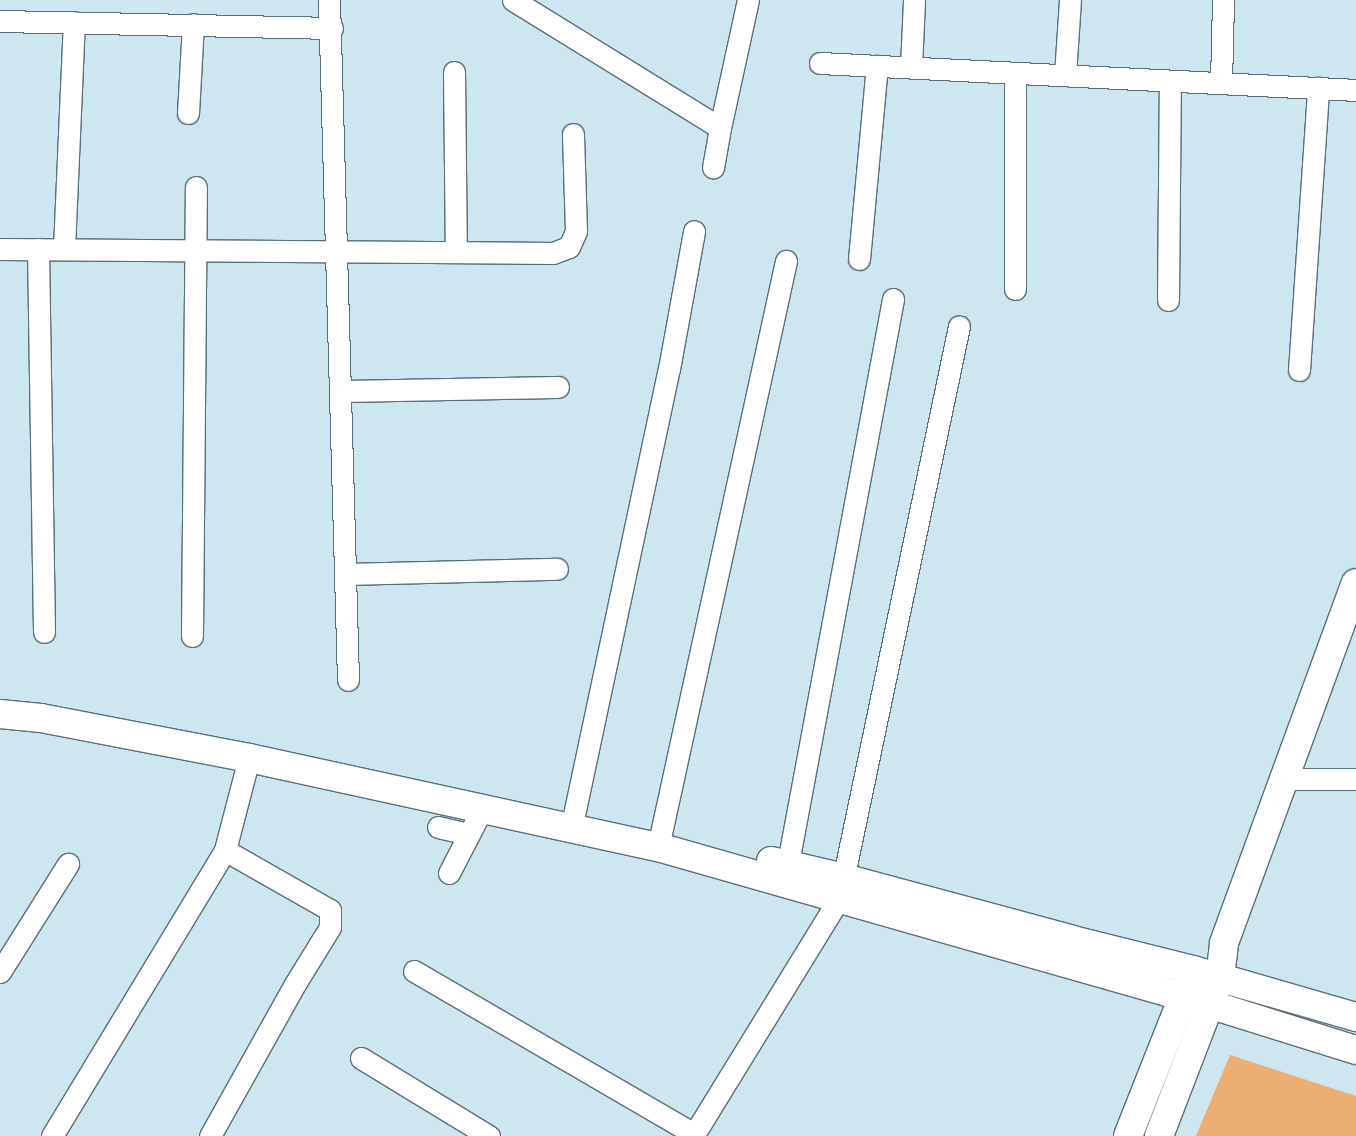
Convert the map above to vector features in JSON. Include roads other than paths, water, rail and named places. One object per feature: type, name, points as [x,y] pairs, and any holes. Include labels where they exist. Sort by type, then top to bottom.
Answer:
[{"type":"street","points":[[329,0],[332,28],[348,680]]},
{"type":"street","points":[[513,0],[720,128]]},
{"type":"street","points":[[713,167],[748,0]]},
{"type":"street","points":[[911,67],[914,0]]},
{"type":"street","points":[[1065,76],[1070,0]]},
{"type":"street","points":[[1221,83],[1223,0]]},
{"type":"street","points":[[0,21],[332,28]]},
{"type":"street","points":[[64,249],[74,22]]},
{"type":"street","points":[[188,113],[193,24]]},
{"type":"street","points":[[820,63],[1356,90]]},
{"type":"street","points":[[859,259],[877,66]]},
{"type":"street","points":[[454,72],[456,252]]},
{"type":"street","points":[[1015,73],[1015,289]]},
{"type":"street","points":[[1168,300],[1170,80]]},
{"type":"street","points":[[1299,370],[1318,88]]},
{"type":"street","points":[[0,249],[553,253],[569,247],[576,232],[573,134]]},
{"type":"street","points":[[192,636],[196,188]]},
{"type":"street","points":[[573,820],[669,369],[694,231]]},
{"type":"street","points":[[38,249],[44,632]]},
{"type":"street","points":[[660,839],[786,261]]},
{"type":"street","points":[[786,874],[893,299]]},
{"type":"street","points":[[414,971],[693,1135],[842,888],[959,326]]},
{"type":"street","points":[[341,391],[558,387]]},
{"type":"street","points":[[346,574],[557,569]]},
{"type":"street","points":[[1128,1136],[1196,1001],[1220,977],[1224,943],[1356,583]]},
{"type":"street","points":[[0,695],[42,700],[249,758],[334,768],[482,809],[573,820]]},
{"type":"street","points":[[0,714],[41,718],[192,741],[334,768],[660,839],[1070,952],[1196,1001],[1356,1050]]},
{"type":"street","points":[[52,1136],[225,850],[249,758]]},
{"type":"street","points":[[1284,779],[1356,779]]},
{"type":"street","points":[[449,873],[482,809]]},
{"type":"street","points":[[438,827],[469,834]]},
{"type":"street","points":[[210,1136],[295,984],[330,927],[330,910],[225,850]]},
{"type":"street","points":[[0,972],[68,864]]},
{"type":"street","points":[[1193,970],[1224,943]]},
{"type":"street","points":[[1070,952],[1193,970],[1356,1017]]},
{"type":"street","points":[[1159,1136],[1196,1001],[1193,970]]},
{"type":"street","points":[[361,1058],[489,1136]]}]
